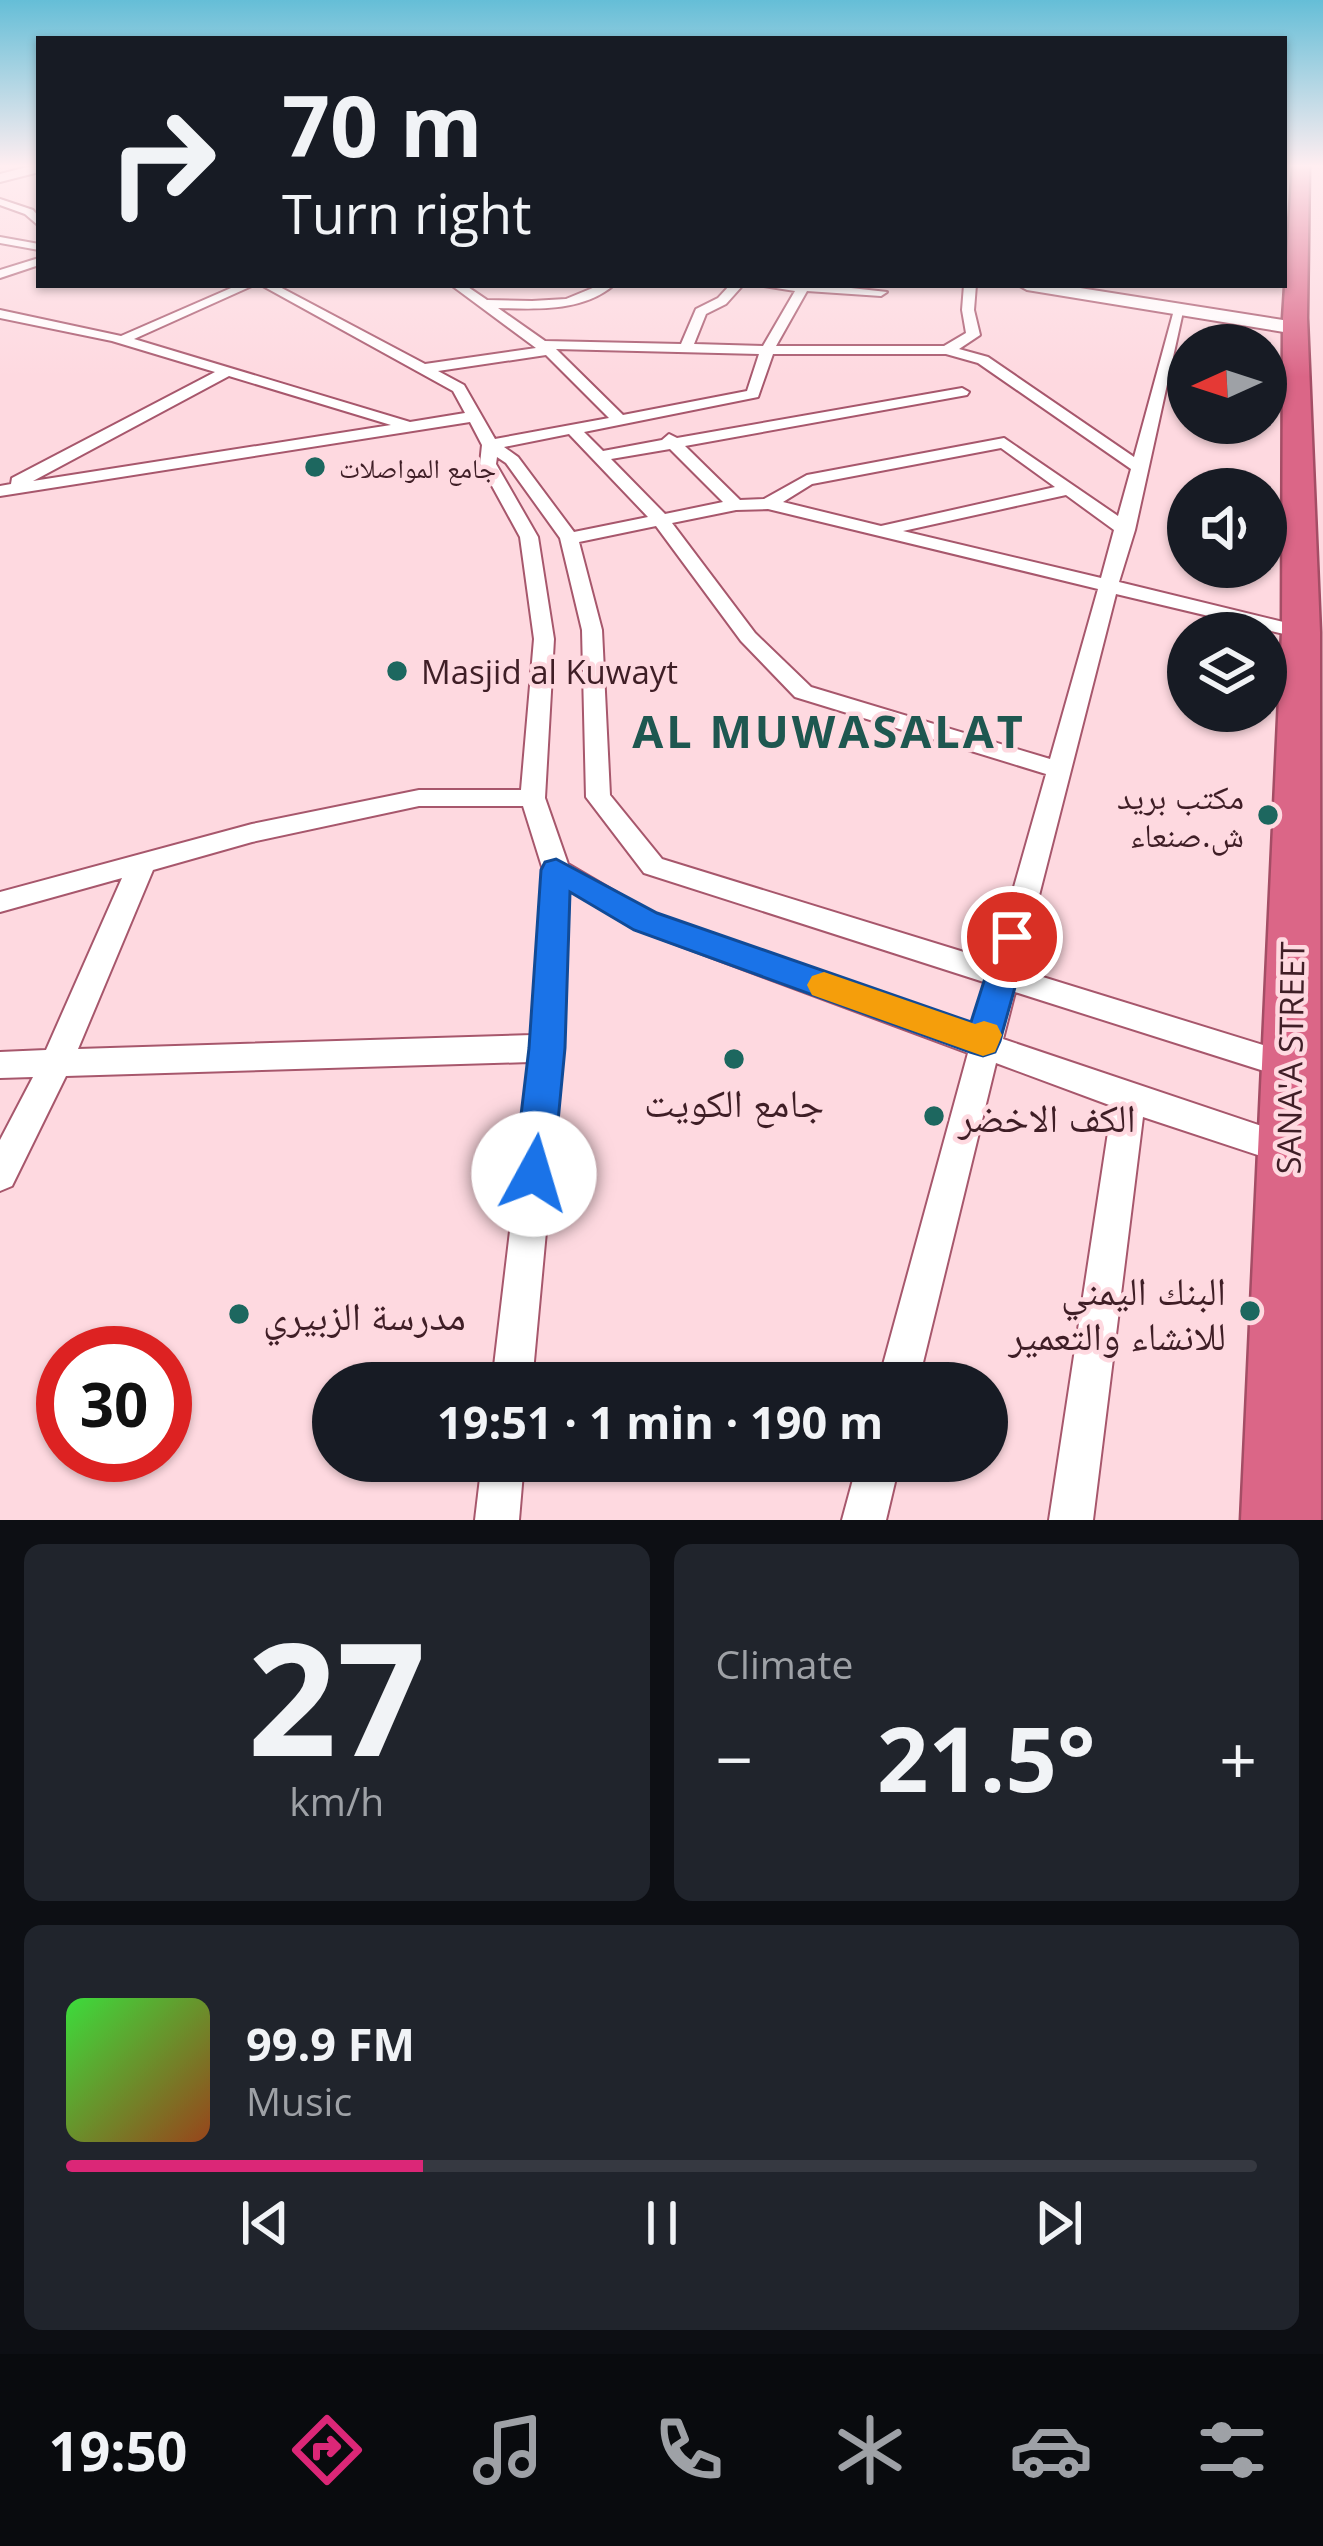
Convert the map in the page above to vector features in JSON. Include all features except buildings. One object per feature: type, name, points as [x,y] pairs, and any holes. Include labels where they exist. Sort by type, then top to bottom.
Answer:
[{"type":"highway","name":"SANA'A STREET","points":[[1281,1520],[1289,1066],[1310,420],[1296,323],[1291,240]]},
{"type":"street","points":[[0,240],[36,246]]},
{"type":"street","points":[[0,274],[36,261]]},
{"type":"street","points":[[122,340],[241,288]]},
{"type":"street","points":[[272,288],[459,388],[490,445],[488,464],[529,537],[544,639],[533,798],[556,870],[547,1048],[514,1362]]},
{"type":"street","points":[[462,288],[545,347],[620,420]]},
{"type":"street","points":[[484,304],[579,300],[595,297],[605,288]]},
{"type":"street","points":[[686,348],[700,311],[722,301],[734,288]]},
{"type":"street","points":[[490,445],[753,394],[767,350],[802,288]]},
{"type":"street","points":[[829,288],[881,292]]},
{"type":"street","points":[[947,350],[973,334],[970,288]]},
{"type":"street","points":[[1045,288],[1296,323]]},
{"type":"street","points":[[1095,288],[1296,323]]},
{"type":"street","points":[[903,1362],[983,1041],[1126,530],[1180,310]]},
{"type":"street","points":[[5,318],[122,340],[412,426]]},
{"type":"street","points":[[421,369],[545,347],[947,350],[982,360],[1140,468]]},
{"type":"street","points":[[228,371],[0,491],[477,416]]},
{"type":"street","points":[[602,456],[962,392]]},
{"type":"street","points":[[649,416],[736,505]]},
{"type":"street","points":[[574,430],[660,519],[748,637],[803,692],[1059,770]]},
{"type":"street","points":[[768,505],[807,480],[1004,443],[1126,530]]},
{"type":"street","points":[[490,445],[512,460],[569,538],[592,630],[598,796],[653,866],[1289,1066]]},
{"type":"street","points":[[880,530],[1066,490]]},
{"type":"street","points":[[569,538],[736,505],[768,505],[1301,632]]},
{"type":"street","points":[[0,902],[252,833],[418,798],[533,798]]},
{"type":"street","points":[[0,1174],[55,1066],[142,863]]},
{"type":"street","points":[[556,870],[645,922],[983,1041],[1129,1098],[1288,1150]]},
{"type":"street","points":[[0,1065],[547,1048]]},
{"type":"street","points":[[1071,1520],[1129,1098]]},
{"type":"street","points":[[497,1520],[501,1482]]},
{"type":"street","points":[[864,1520],[874,1482]]},
{"type":"slow traffic","points":[[824,985],[983,1041],[984,1035]]},
{"type":"place","name":"جامع المواصلات","points":[[315,467]]},
{"type":"place","name":"Masjid al Kuwayt","points":[[397,671]]},
{"type":"place","name":"مكتب بريد ش.صنعاء","points":[[1268,815]]},
{"type":"place","name":"جامع الكويت","points":[[734,1059]]},
{"type":"place","name":"الكف الاخضر","points":[[934,1116]]},
{"type":"place","name":"البنك اليمني للانشاء والتعمير","points":[[1250,1311]]},
{"type":"place","name":"مدرسة الزبيري","points":[[239,1314]]},
{"type":"district","name":"AL MUWASALAT","points":[[829,730]]},
{"type":"route","points":[[534,1174],[547,1048],[556,870],[645,922],[983,1041],[1012,937]]}]
